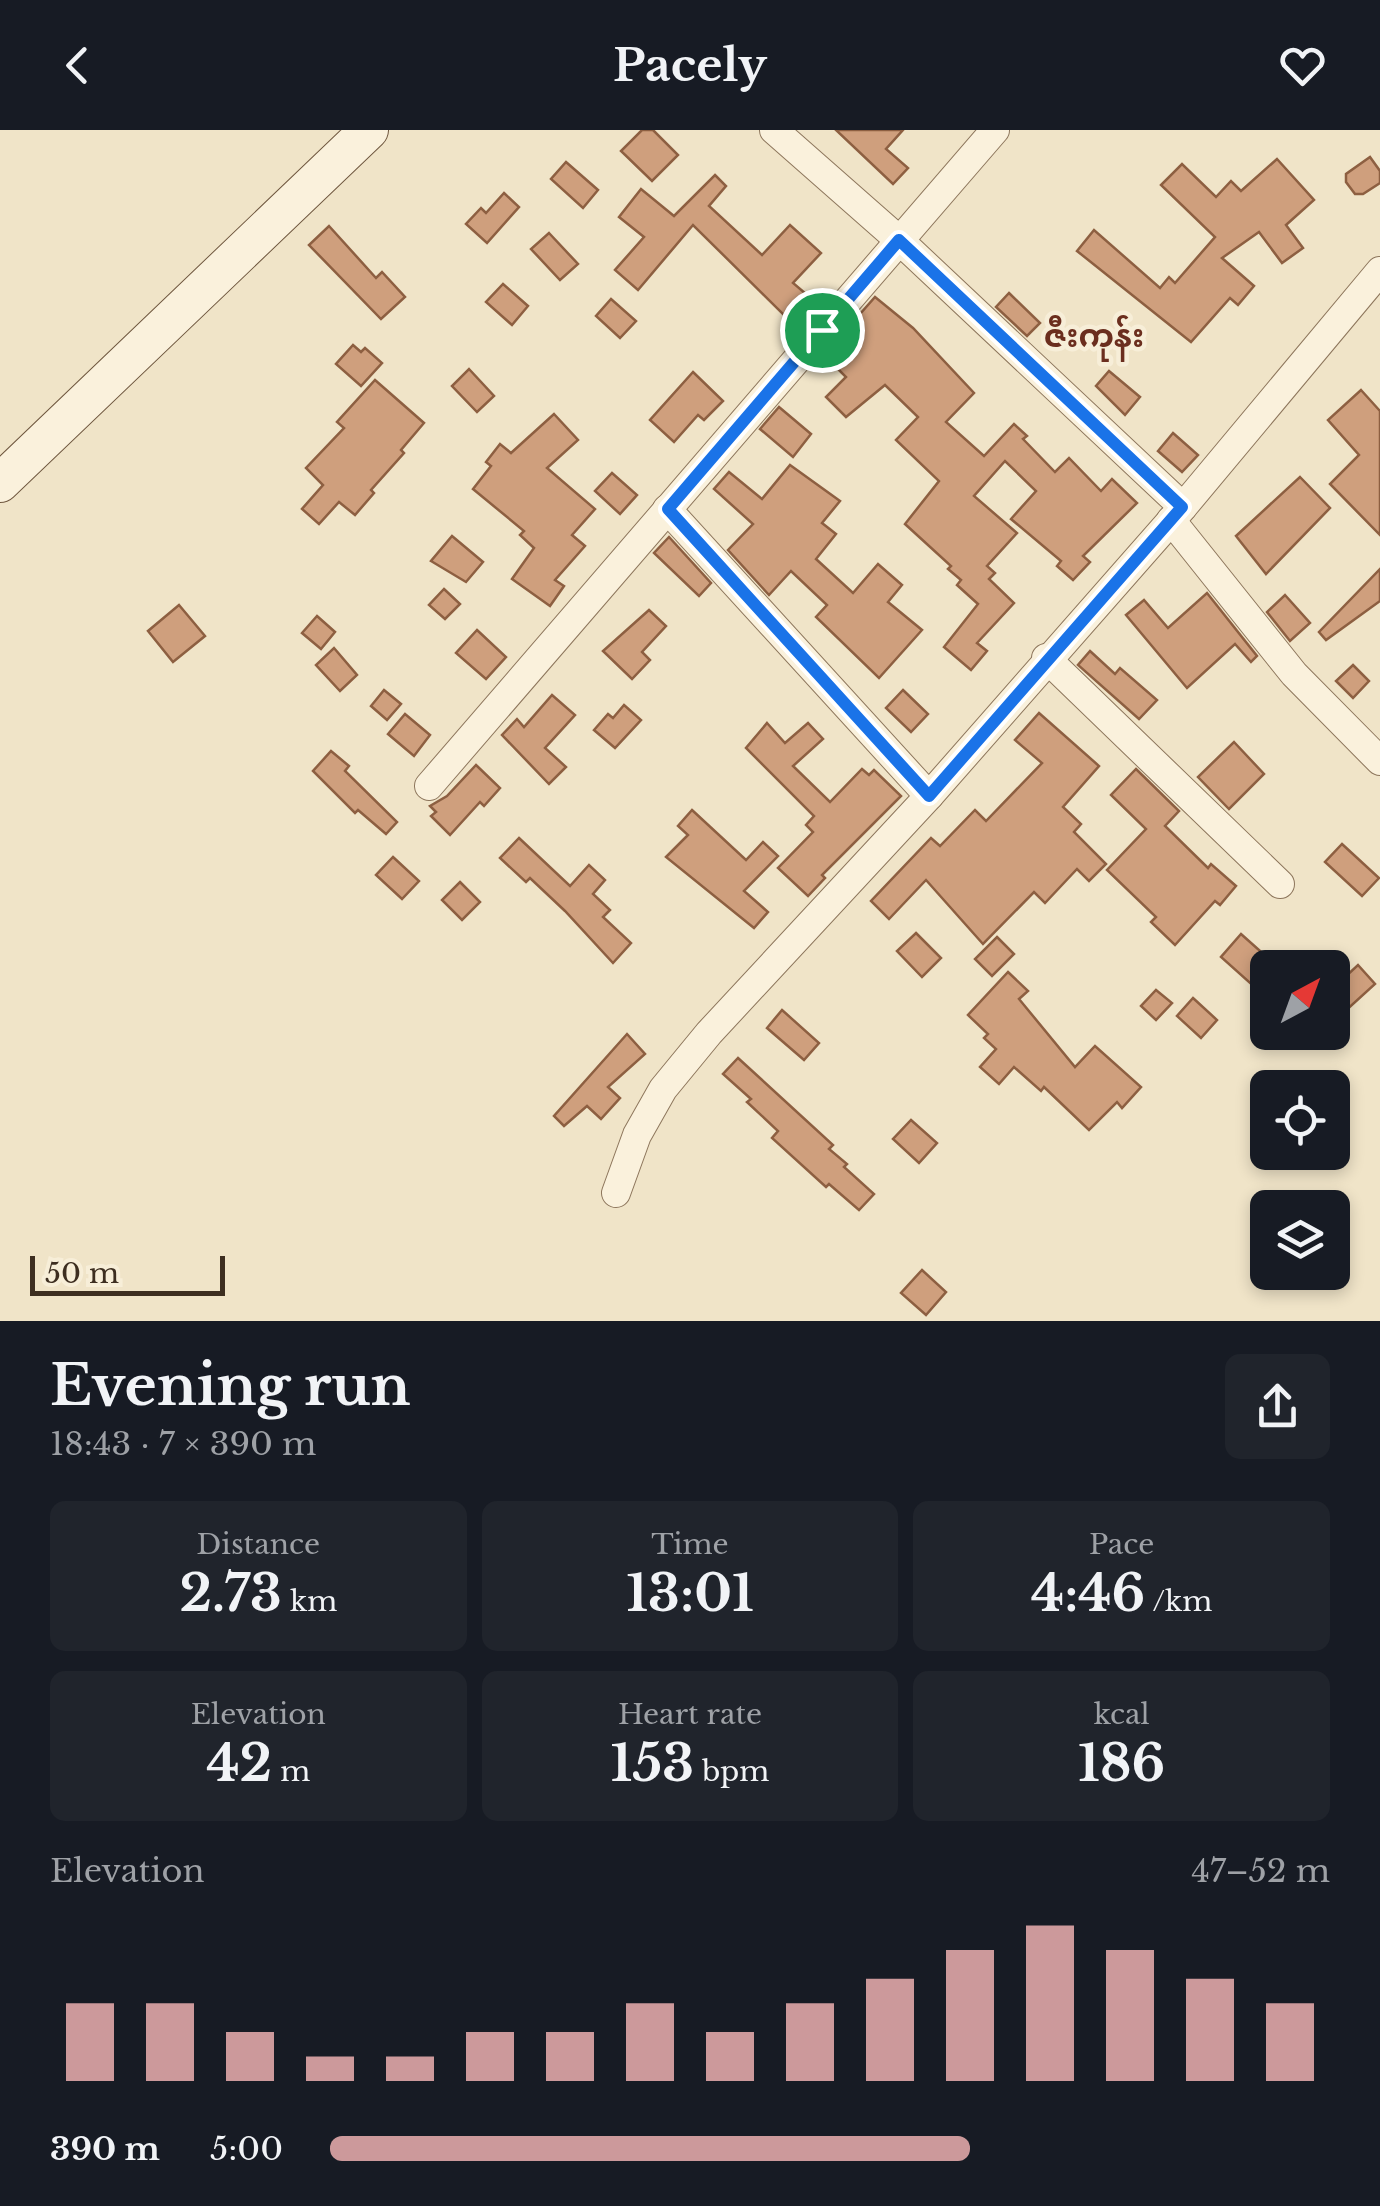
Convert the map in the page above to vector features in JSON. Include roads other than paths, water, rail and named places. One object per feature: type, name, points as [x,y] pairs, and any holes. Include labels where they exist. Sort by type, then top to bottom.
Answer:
[{"type":"street","points":[[0,483],[369,130]]},
{"type":"street","points":[[774,130],[899,240],[1177,513],[1294,674],[1380,761]]},
{"type":"street","points":[[429,786],[995,130]]},
{"type":"street","points":[[616,1193],[637,1134],[662,1089],[929,796],[1177,513],[1380,271]]},
{"type":"street","points":[[668,509],[929,796]]},
{"type":"street","points":[[1046,658],[1280,884]]},
{"type":"district","name":"ဇီးကုန်း","points":[[1094,336]]}]
